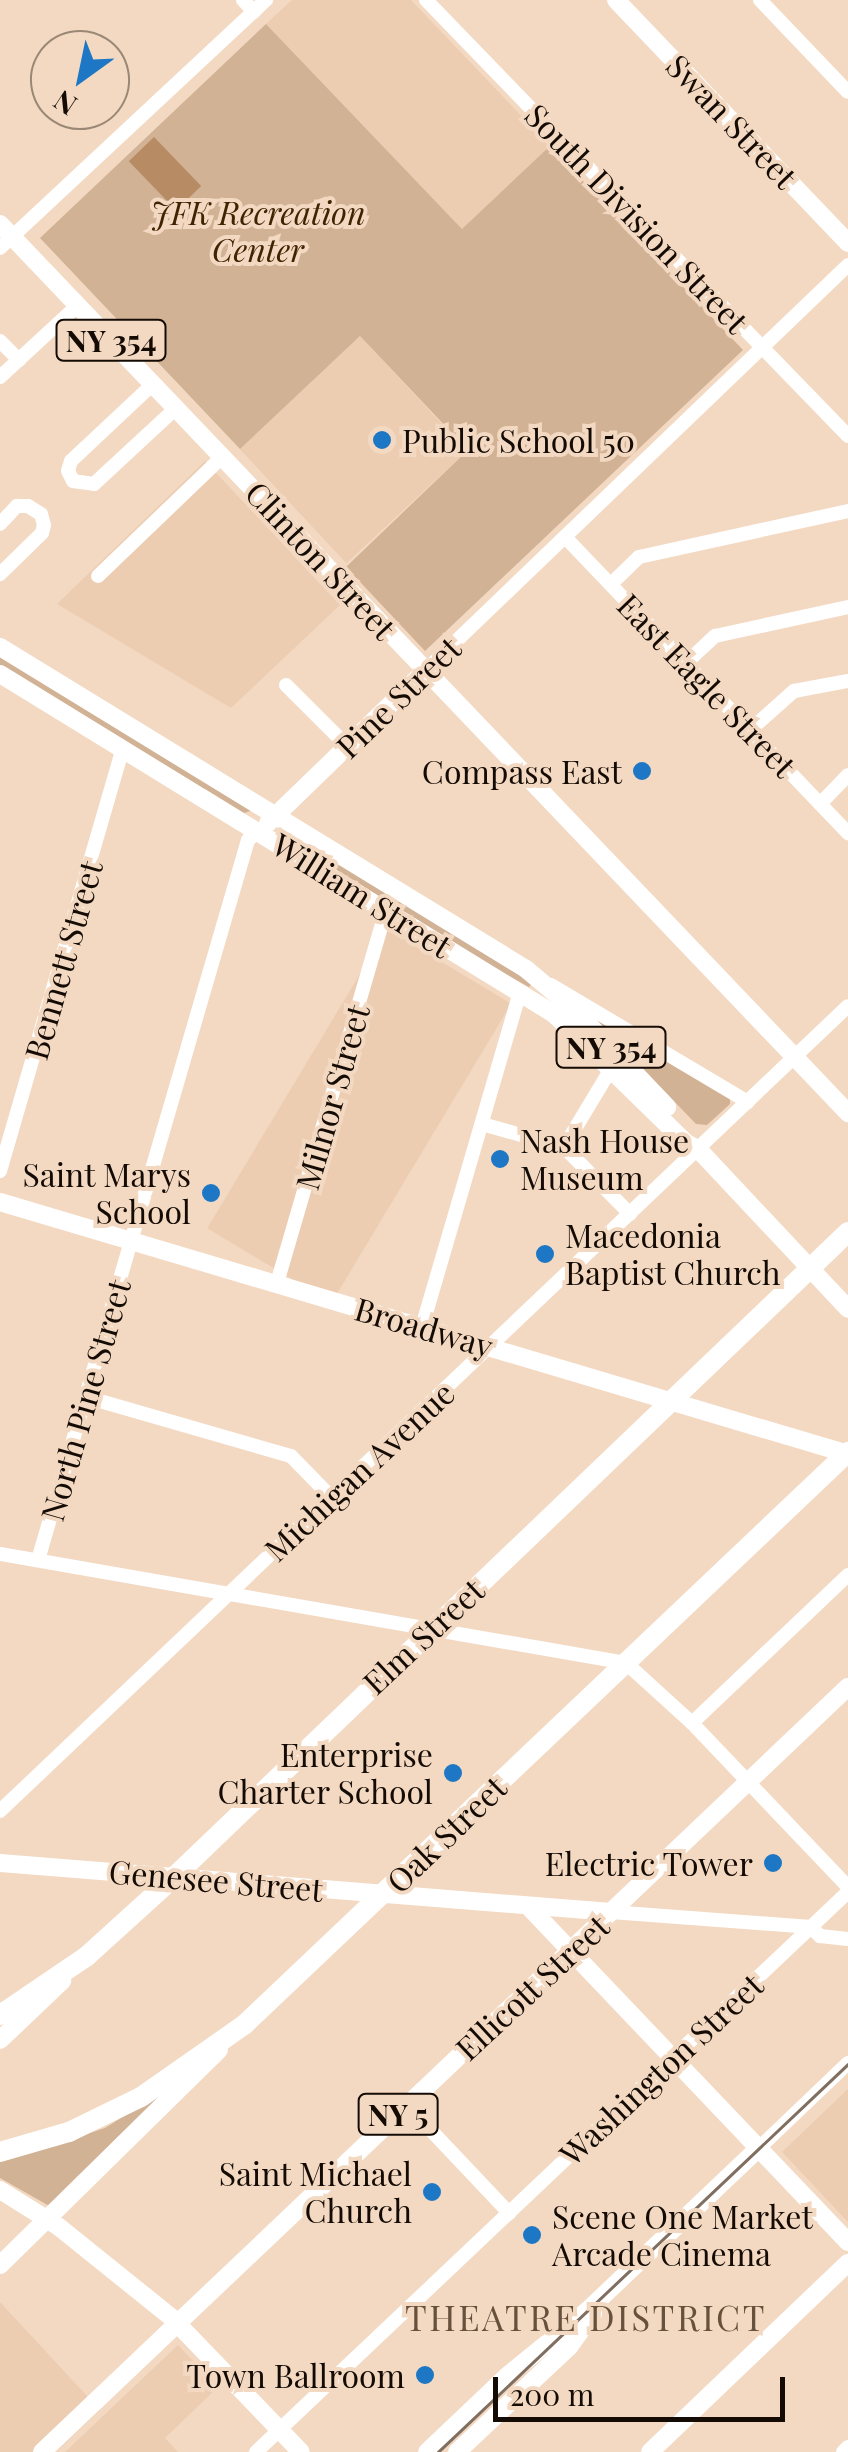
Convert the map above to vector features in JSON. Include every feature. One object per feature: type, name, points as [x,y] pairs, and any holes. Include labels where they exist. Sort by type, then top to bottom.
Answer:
[{"type":"highway","name":"Elm Street","points":[[87,1956],[848,1232]]},
{"type":"highway","name":"Oak Street","points":[[244,2025],[848,1453]]},
{"type":"highway","points":[[0,2015],[87,1956]]},
{"type":"highway","points":[[0,2152],[68,2132],[141,2097],[244,2025]]},
{"type":"main road","name":"Swan Street","points":[[616,0],[848,243]]},
{"type":"main road","name":"Clinton Street","points":[[4,237],[78,305],[848,1113]]},
{"type":"main road","name":"William Street","points":[[0,647],[544,982],[694,1135],[698,1149]]},
{"type":"main road","name":"Pine Street","points":[[258,832],[426,670]]},
{"type":"main road","name":"William Street","points":[[0,674],[520,992],[578,1032],[686,1143],[698,1149],[848,1309]]},
{"type":"main road","name":"Broadway","points":[[0,1202],[848,1453]]},
{"type":"main road","name":"Ellicott Street","points":[[42,2452],[848,1686]]},
{"type":"main road","name":"Genesee Street","points":[[0,1863],[610,1912]]},
{"type":"main road","points":[[528,1906],[848,2242]]},
{"type":"main road","name":"Elm Street","points":[[0,2040],[87,1956]]},
{"type":"main road","name":"Oak Street","points":[[0,2265],[244,2025]]},
{"type":"main road","points":[[457,2452],[568,2347],[592,2316],[762,2151]]},
{"type":"main road","points":[[428,2452],[762,2151]]},
{"type":"main road","points":[[0,2190],[48,2219],[177,2324],[301,2452]]},
{"type":"main road","points":[[650,2452],[848,2263]]},
{"type":"street","points":[[4,237],[248,6],[266,0]]},
{"type":"street","name":"South Division Street","points":[[426,0],[848,436]]},
{"type":"street","points":[[760,0],[848,92]]},
{"type":"street","name":"Pine Street","points":[[426,670],[848,265]]},
{"type":"street","points":[[0,377],[78,305]]},
{"type":"street","points":[[0,340],[18,360]]},
{"type":"street","points":[[153,384],[70,461],[68,471],[73,481],[94,484],[176,408]]},
{"type":"street","points":[[98,576],[223,456]]},
{"type":"street","points":[[0,524],[18,506],[28,506],[41,514],[44,525],[42,533],[0,574]]},
{"type":"street","points":[[611,584],[639,557],[848,511]]},
{"type":"street","name":"East Eagle Street","points":[[565,536],[848,833]]},
{"type":"street","points":[[686,663],[714,636],[848,607]]},
{"type":"street","points":[[750,730],[794,691],[848,681]]},
{"type":"street","points":[[286,684],[348,746]]},
{"type":"street","name":"Bennett Street","points":[[0,1170],[124,749]]},
{"type":"street","points":[[820,804],[848,775]]},
{"type":"street","name":"Pine Street","points":[[131,1240],[248,840],[258,832]]},
{"type":"street","name":"Milnor Street","points":[[277,1284],[386,910]]},
{"type":"street","name":"William Street","points":[[544,982],[576,996],[748,1102]]},
{"type":"street","points":[[422,1326],[520,992]]},
{"type":"street","name":"Michigan Avenue","points":[[0,1811],[848,1006]]},
{"type":"street","points":[[564,1147],[612,1068]]},
{"type":"street","points":[[482,1124],[564,1147],[630,1214]]},
{"type":"street","name":"North Pine Street","points":[[38,1560],[131,1240]]},
{"type":"street","points":[[86,1396],[291,1456],[331,1498]]},
{"type":"street","points":[[0,1554],[626,1663],[692,1724],[848,1889]]},
{"type":"street","points":[[692,1724],[848,1574]]},
{"type":"street","name":"Washington Street","points":[[256,2452],[848,1889]]},
{"type":"street","name":"Genesee Street","points":[[610,1912],[811,1927],[820,1936],[848,1939]]},
{"type":"street","points":[[762,2151],[848,2063]]},
{"type":"street","points":[[762,2151],[848,2073]]},
{"type":"street","points":[[407,2105],[509,2213]]},
{"type":"shaded area","points":[[292,0],[411,0],[550,146],[463,230],[266,24]]},
{"type":"shaded area","points":[[154,137],[201,186],[176,210],[129,161]]},
{"type":"shaded area","points":[[360,336],[467,451],[346,563],[239,449]]},
{"type":"shaded area","points":[[205,461],[340,605],[231,708],[57,604]]},
{"type":"shaded area","points":[[387,929],[511,1004],[332,1303],[207,1228]]},
{"type":"shaded area","points":[[848,2089],[848,2222],[782,2152]]},
{"type":"shaded area","points":[[0,2302],[100,2410],[56,2452],[0,2452]]},
{"type":"shaded area","points":[[178,2345],[218,2387],[165,2438],[178,2452],[65,2452]]},
{"type":"green space","name":"JFK Recreation Center","points":[[266,24],[462,229],[550,146],[743,350],[425,651],[346,567],[468,450],[360,336],[240,449],[40,238]]},
{"type":"green space","points":[[0,652],[251,807],[250,811],[244,813],[205,789],[193,788],[0,670]]},
{"type":"green space","points":[[286,832],[533,982],[529,987],[422,928],[280,838]]},
{"type":"green space","points":[[589,1013],[730,1098],[730,1104],[707,1125],[696,1124]]},
{"type":"green space","points":[[180,2081],[51,2207],[0,2178],[0,2162],[105,2128]]},
{"type":"tram line","points":[[438,2452],[848,2064]]},
{"type":"place","name":"Public School 50","points":[[382,440]]},
{"type":"place","name":"Compass East","points":[[642,771]]},
{"type":"place","name":"Nash House Museum","points":[[500,1159]]},
{"type":"place","name":"Saint Marys School","points":[[211,1193]]},
{"type":"place","name":"Macedonia Baptist Church","points":[[545,1254]]},
{"type":"place","name":"Enterprise Charter School","points":[[453,1773]]},
{"type":"place","name":"Electric Tower","points":[[773,1863]]},
{"type":"place","name":"Saint Michael Church","points":[[432,2192]]},
{"type":"place","name":"Scene One Market Arcade Cinema","points":[[532,2235]]},
{"type":"place","name":"Town Ballroom","points":[[425,2375]]},
{"type":"district","name":"THEATRE DISTRICT","points":[[586,2317]]}]
